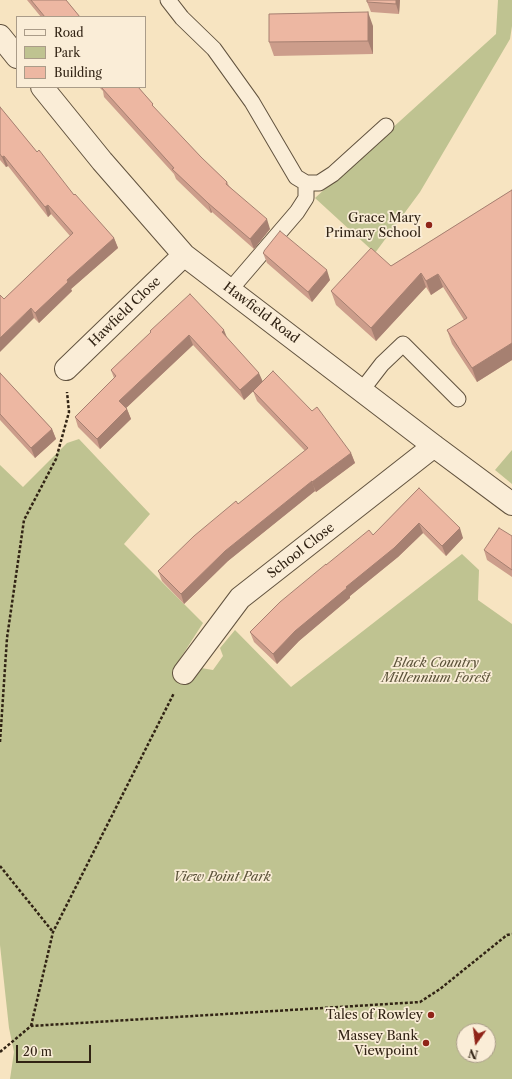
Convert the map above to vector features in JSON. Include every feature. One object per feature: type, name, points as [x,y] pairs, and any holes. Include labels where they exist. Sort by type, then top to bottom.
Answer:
[{"type":"street","points":[[0,36],[16,55]]},
{"type":"street","name":"Hawfield Road","points":[[43,88],[102,160],[184,254],[512,504]]},
{"type":"street","name":"Hawfield Close","points":[[66,369],[184,254]]},
{"type":"street","name":"School Close","points":[[184,673],[240,598],[434,446]]},
{"type":"lane","points":[[168,0],[182,18],[214,48],[252,102],[296,177],[306,183],[319,183],[333,174],[386,126]]},
{"type":"lane","points":[[230,290],[297,212],[306,198],[306,183]]},
{"type":"lane","points":[[362,390],[382,364],[402,344],[458,399]]},
{"type":"path","points":[[0,742],[7,638],[24,520],[56,459],[69,412],[66,369]]},
{"type":"path","points":[[31,1026],[53,932],[184,673]]},
{"type":"path","points":[[0,866],[53,932]]},
{"type":"path","points":[[0,1052],[31,1026],[420,1002],[440,989],[507,935],[512,934]]},
{"type":"green space","points":[[498,0],[512,0],[512,26],[510,39],[420,192],[375,253],[315,198],[496,34]]},
{"type":"green space","name":"View Point Park","points":[[79,439],[150,514],[124,544],[203,623],[176,665],[194,677],[201,668],[213,670],[223,656],[220,648],[235,630],[291,687],[462,554],[479,570],[478,600],[512,624],[512,1079],[10,1079],[14,1052],[9,1028],[0,945],[0,465],[23,487],[67,443]]},
{"type":"green space","points":[[512,450],[512,484],[495,470]]},
{"type":"building","points":[[31,0],[66,0],[79,16],[44,16]]},
{"type":"building","points":[[367,0],[396,0],[396,4],[367,2]]},
{"type":"building","points":[[368,12],[368,41],[269,42],[269,14]]},
{"type":"building","points":[[102,88],[139,88],[153,104],[152,105],[227,182],[226,184],[267,219],[250,239],[208,203],[172,169],[174,168]]},
{"type":"building","points":[[0,107],[37,152],[39,150],[74,195],[75,194],[114,238],[67,280],[68,282],[35,313],[31,308],[0,338],[0,295],[4,299],[73,233],[48,205],[45,207],[4,156],[2,157],[0,154]]},
{"type":"building","points":[[512,190],[512,343],[472,368],[447,330],[467,318],[438,274],[426,281],[421,273],[371,328],[331,291],[371,248],[391,266]]},
{"type":"building","points":[[280,231],[327,270],[308,292],[263,253]]},
{"type":"building","points":[[190,294],[224,330],[222,332],[259,373],[240,390],[189,335],[119,401],[127,409],[97,439],[75,417],[116,376],[111,370]]},
{"type":"building","points":[[273,371],[312,411],[317,407],[351,453],[312,481],[225,551],[181,594],[158,571],[194,536],[236,501],[238,504],[308,448],[253,391]]},
{"type":"building","points":[[0,373],[52,429],[31,448],[0,414]]},
{"type":"building","points":[[419,488],[460,528],[442,546],[419,523],[394,548],[295,631],[273,654],[250,632],[280,602],[369,530],[373,535]]},
{"type":"building","points":[[499,528],[512,536],[512,570],[484,550]]},
{"type":"place","name":"Grace Mary Primary School","points":[[429,225]]},
{"type":"place","name":"Tales of Rowley","points":[[431,1015]]},
{"type":"place","name":"Massey Bank Viewpoint","points":[[426,1043]]},
{"type":"park label","name":"Black Country Millennium Forest","points":[[436,670]]}]
